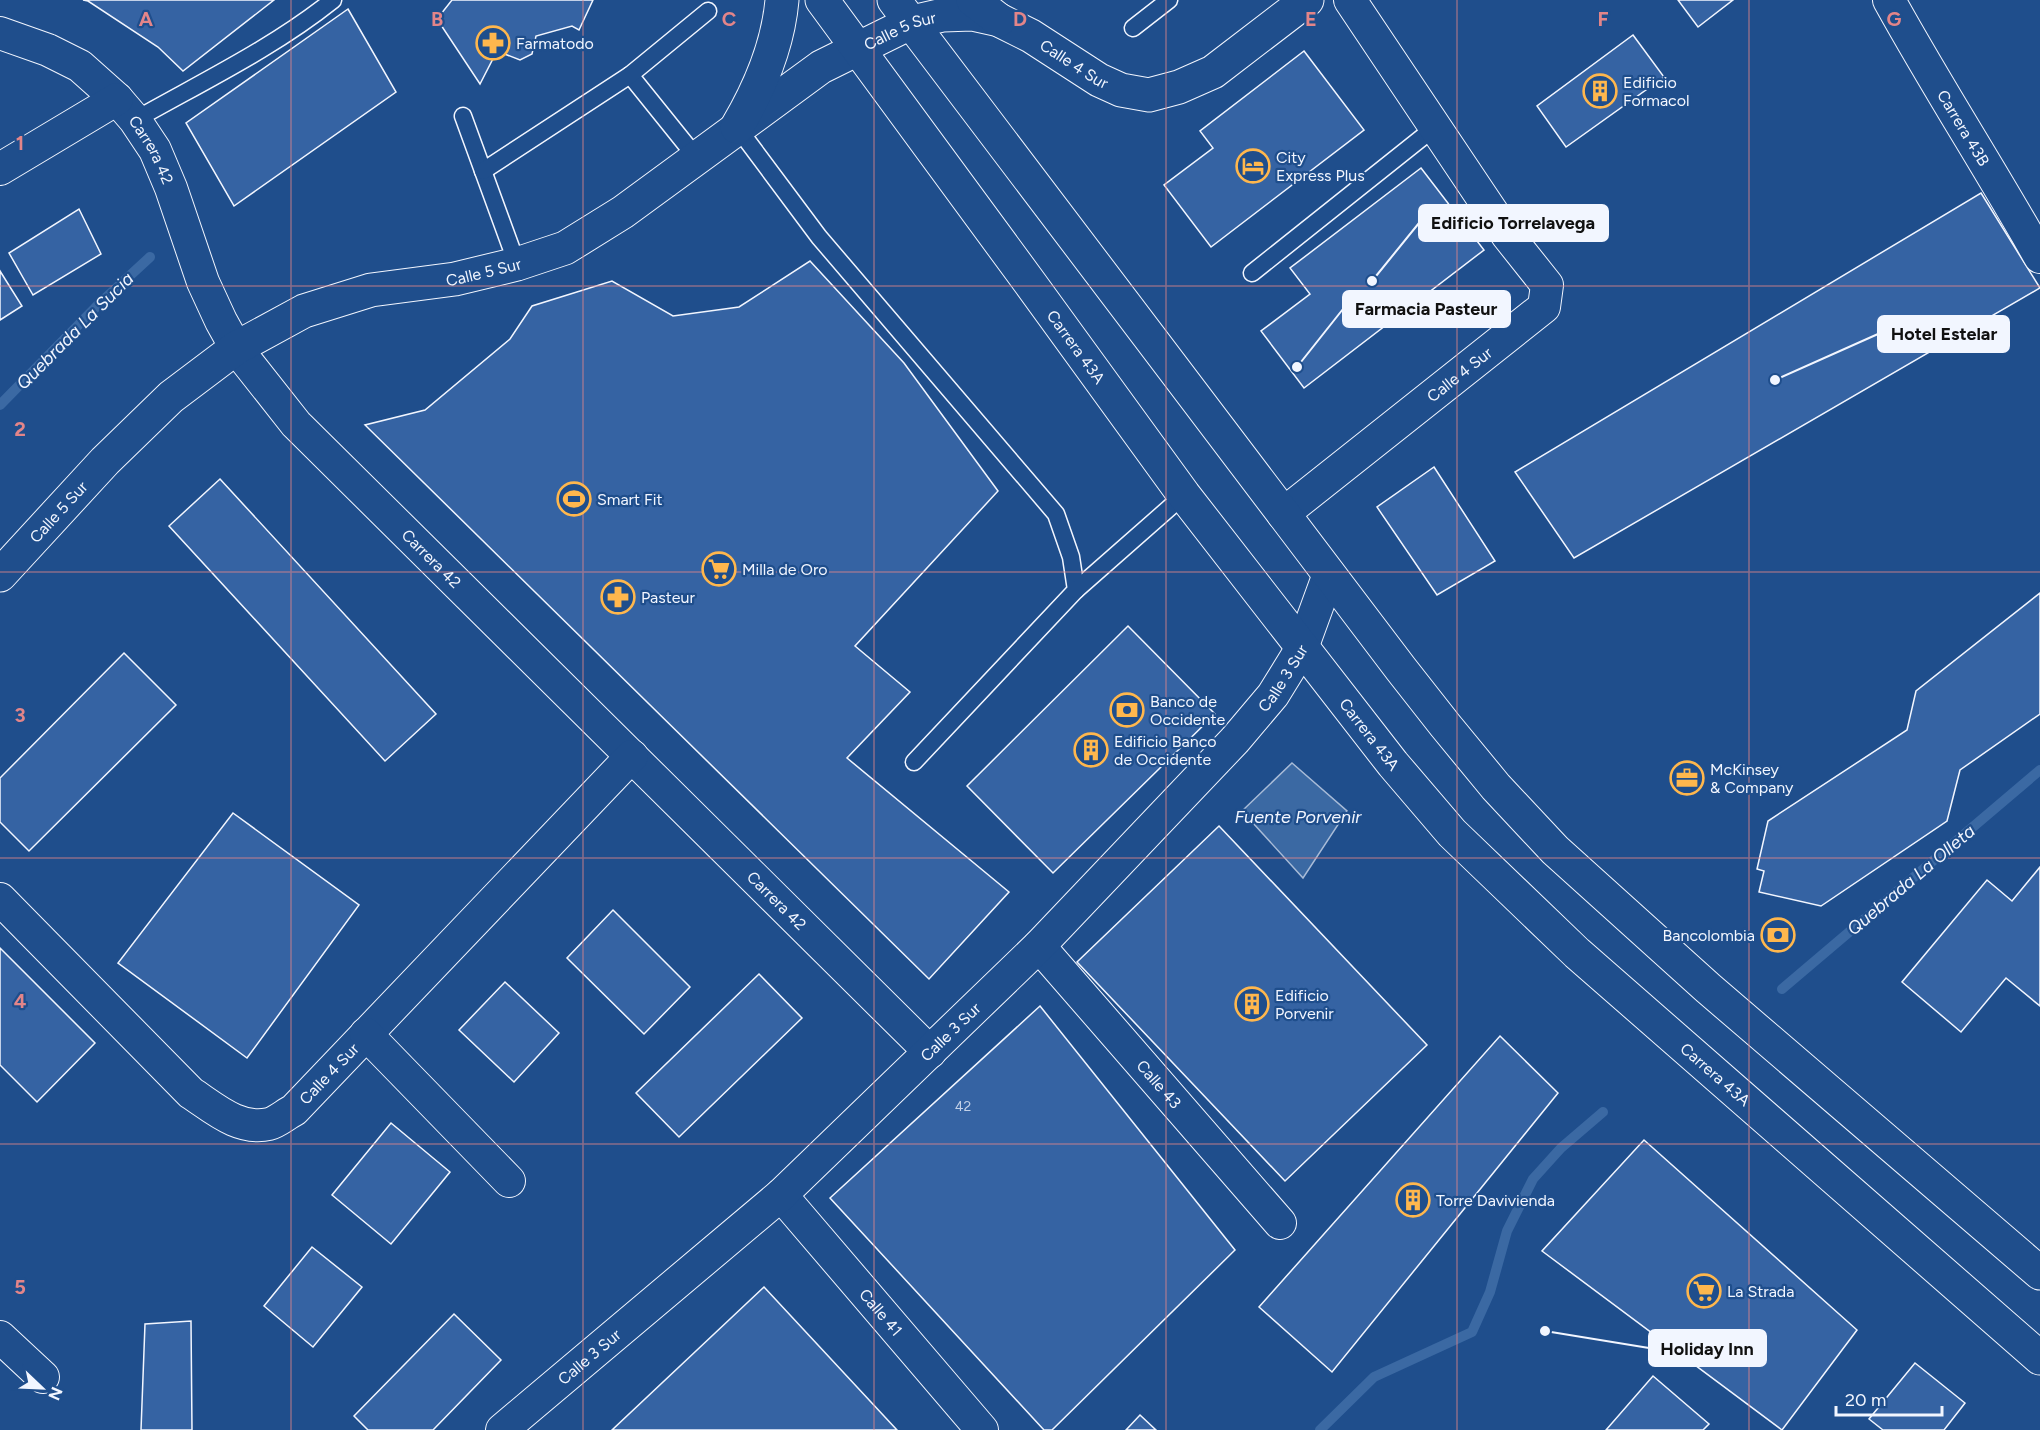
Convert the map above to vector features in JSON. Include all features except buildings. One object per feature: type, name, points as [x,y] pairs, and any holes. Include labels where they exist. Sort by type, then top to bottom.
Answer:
[{"type":"main road","points":[[737,127],[753,100],[765,71],[775,42],[782,0]]},
{"type":"main road","name":"Carrera 43A","points":[[822,0],[1184,495],[1393,764],[1452,833],[1577,952],[2040,1358]]},
{"type":"main road","points":[[974,0],[999,20]]},
{"type":"main road","name":"Calle 4 Sur","points":[[999,20],[1031,36],[1099,80],[1121,90],[1149,95],[1179,87],[1213,72],[1307,0]]},
{"type":"main road","points":[[903,11],[1283,514],[1445,725],[1496,787],[1555,850],[1708,988],[2040,1273]]},
{"type":"main road","name":"Calle 5 Sur","points":[[0,575],[105,461],[171,398],[236,348],[304,311],[371,290],[455,279],[518,264],[565,248],[623,212],[820,67],[857,48],[903,11],[943,15],[972,14],[999,20]]},
{"type":"street","name":"Calle 4 Sur","points":[[1283,514],[1544,307],[1551,283],[1508,236],[1350,0]]},
{"type":"street","name":"Carrera 43B","points":[[1889,0],[2040,257]]},
{"type":"street","name":"Carrera 42","points":[[0,33],[48,50],[80,66],[126,109],[155,150],[171,188],[202,282],[236,348],[296,424],[930,1052]]},
{"type":"street","points":[[0,169],[126,109]]},
{"type":"street","name":"Calle 3 Sur","points":[[502,1430],[781,1195],[1039,946],[1235,740],[1273,695],[1302,648],[1329,574]]},
{"type":"street","name":"Calle 4 Sur","points":[[0,899],[191,1093],[228,1119],[249,1124],[269,1124],[294,1110],[632,756]]},
{"type":"street","name":"Calle 43","points":[[1039,946],[1280,1223]]},
{"type":"street","points":[[366,1034],[509,1180]]},
{"type":"street","name":"Calle 41","points":[[781,1195],[982,1430]]},
{"type":"street","points":[[0,1337],[43,1377]]},
{"type":"lane","points":[[126,109],[254,53],[314,15],[333,0]]},
{"type":"lane","points":[[1132,28],[1169,0]]},
{"type":"lane","points":[[483,171],[630,75],[708,11]]},
{"type":"lane","points":[[630,75],[696,157]]},
{"type":"lane","points":[[463,116],[518,264]]},
{"type":"lane","points":[[737,127],[819,237],[1056,514],[1071,557],[1076,590]]},
{"type":"lane","points":[[1252,273],[1434,128]]},
{"type":"lane","points":[[914,762],[1076,590],[1184,495]]},
{"type":"water","name":"Fuente Porvenir","points":[[1292,763],[1347,811],[1303,878],[1242,811]]},
{"type":"waterway","name":"Quebrada La Sucia","points":[[0,405],[98,305],[150,257]]},
{"type":"waterway","name":"Quebrada La Olleta","points":[[1782,989],[2040,770]]},
{"type":"waterway","name":"Quebrada La Olleta","points":[[1320,1430],[1374,1377],[1472,1332],[1490,1292],[1507,1231],[1533,1179],[1561,1148],[1603,1112]]},
{"type":"place","name":"Farmatodo","points":[[493,43]]},
{"type":"place","name":"Edificio Formacol","points":[[1600,91]]},
{"type":"place","name":"City Express Plus","points":[[1253,166]]},
{"type":"place","name":"Edificio Torrelavega","points":[[1372,281]]},
{"type":"place","name":"Farmacia Pasteur","points":[[1297,367]]},
{"type":"place","name":"Hotel Estelar","points":[[1775,380]]},
{"type":"place","name":"Smart Fit","points":[[574,499]]},
{"type":"place","name":"Milla de Oro","points":[[719,569]]},
{"type":"place","name":"Pasteur","points":[[618,597]]},
{"type":"place","name":"Banco de Occidente","points":[[1127,710]]},
{"type":"place","name":"Edificio Banco de Occidente","points":[[1091,750]]},
{"type":"place","name":"McKinsey & Company","points":[[1687,778]]},
{"type":"place","name":"Bancolombia","points":[[1778,935]]},
{"type":"place","name":"Edificio Porvenir","points":[[1252,1004]]},
{"type":"place","name":"Torre Davivienda","points":[[1413,1200]]},
{"type":"place","name":"La Strada","points":[[1704,1291]]},
{"type":"place","name":"Holiday Inn","points":[[1545,1331]]}]
